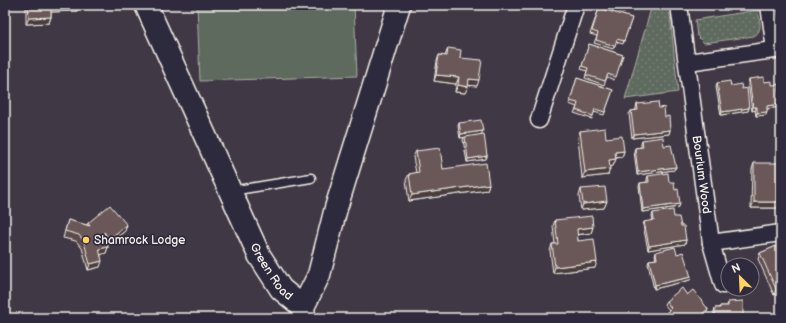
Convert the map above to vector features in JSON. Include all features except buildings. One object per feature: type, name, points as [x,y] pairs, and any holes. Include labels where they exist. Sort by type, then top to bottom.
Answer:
[{"type":"street","name":"Green Road","points":[[146,5],[259,255],[270,275],[304,313],[319,275],[336,208],[400,5]]},
{"type":"street","points":[[539,120],[576,5]]},
{"type":"street","name":"Bourlum Wood","points":[[679,5],[688,62],[711,243],[720,274]]},
{"type":"street","points":[[688,62],[778,50],[768,5]]},
{"type":"street","points":[[711,243],[781,233]]},
{"type":"lane","points":[[230,191],[311,178]]},
{"type":"green space","points":[[197,5],[354,5],[357,76],[200,81]]},
{"type":"green space","points":[[652,5],[669,5],[678,92],[625,99]]},
{"type":"green space","points":[[758,10],[760,28],[754,36],[704,43],[697,36],[695,20]]},
{"type":"place","name":"Shamrock Lodge","points":[[86,240]]}]
